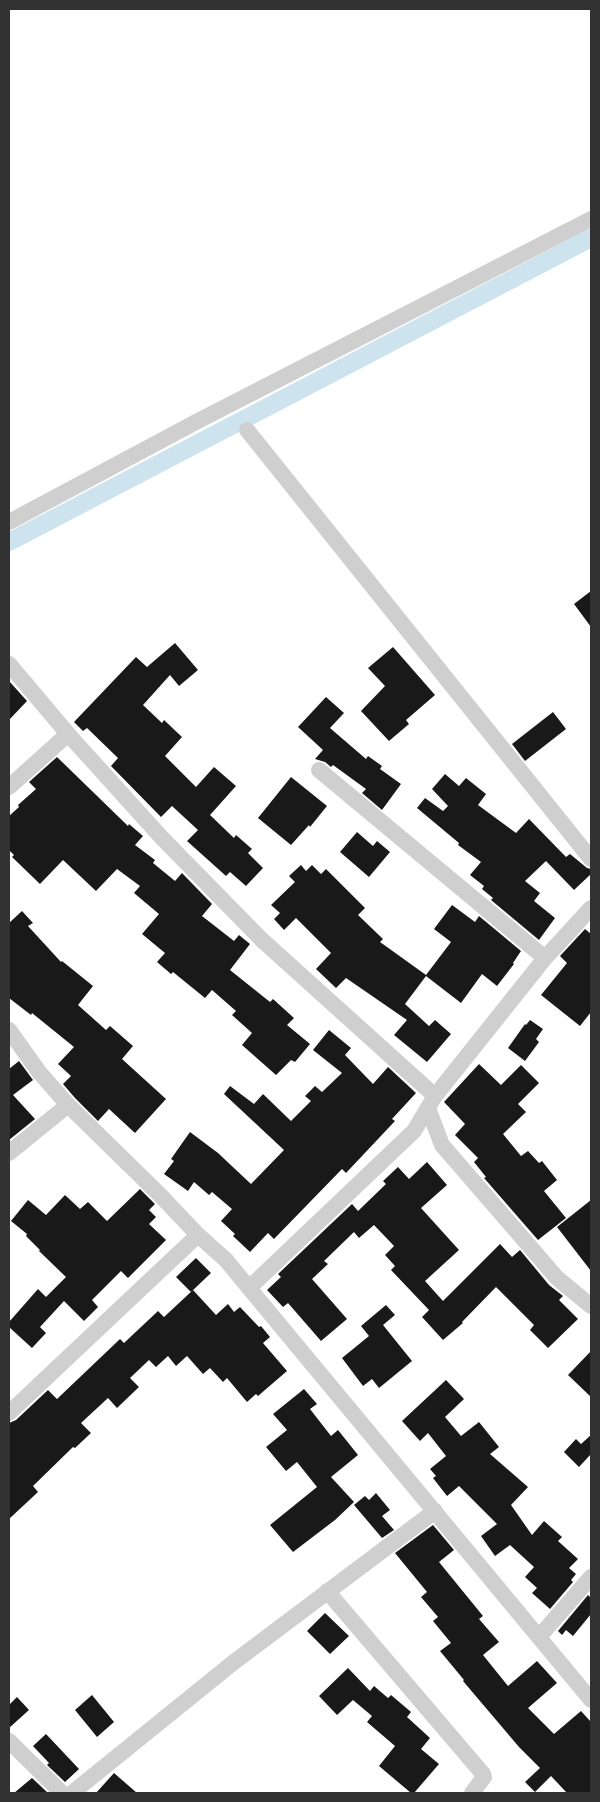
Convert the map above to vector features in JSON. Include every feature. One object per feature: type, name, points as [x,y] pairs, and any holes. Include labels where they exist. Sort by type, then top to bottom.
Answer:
[{"type":"street","points":[[9,522],[196,422],[591,219]]},
{"type":"street","points":[[248,430],[591,859]]},
{"type":"street","points":[[9,664],[68,734],[162,838],[262,940],[432,1102],[442,1145]]},
{"type":"street","points":[[9,788],[68,734]]},
{"type":"street","points":[[319,770],[545,958]]},
{"type":"street","points":[[250,1288],[414,1130],[432,1102],[545,958],[591,908]]},
{"type":"street","points":[[9,1030],[39,1072],[68,1105],[198,1235],[226,1260],[591,1700]]},
{"type":"street","points":[[9,1153],[68,1105]]},
{"type":"street","points":[[414,1130],[442,1145],[557,1278],[591,1306]]},
{"type":"street","points":[[9,1413],[198,1235]]},
{"type":"street","points":[[72,1793],[234,1662],[435,1511]]},
{"type":"street","points":[[539,1637],[591,1577]]},
{"type":"street","points":[[327,1591],[483,1774],[484,1777],[472,1793]]},
{"type":"street","points":[[9,1741],[62,1793]]},
{"type":"building","points":[[591,591],[591,627],[574,604]]},
{"type":"building","points":[[175,643],[198,670],[179,686],[170,675],[143,705],[162,723],[164,720],[182,737],[165,756],[196,787],[214,767],[236,786],[210,815],[234,838],[236,835],[252,849],[248,853],[263,868],[246,886],[230,872],[226,876],[187,841],[198,830],[172,806],[161,817],[111,766],[118,758],[87,728],[83,731],[74,722],[136,657],[147,667]]},
{"type":"building","points":[[393,647],[435,695],[406,720],[409,724],[389,741],[361,711],[385,686],[368,668]]},
{"type":"building","points":[[9,681],[27,701],[9,720]]},
{"type":"building","points":[[326,697],[344,713],[330,728],[366,759],[368,756],[382,766],[380,769],[401,784],[382,810],[362,793],[366,789],[333,765],[331,767],[325,762],[315,759],[323,750],[298,727]]},
{"type":"building","points":[[553,712],[566,729],[525,761],[512,744]]},
{"type":"building","points":[[57,757],[128,826],[129,824],[143,836],[135,845],[155,860],[153,863],[175,881],[182,873],[212,904],[202,916],[234,941],[239,935],[250,944],[230,970],[270,1002],[273,999],[294,1018],[287,1025],[310,1044],[295,1062],[291,1060],[276,1075],[242,1045],[252,1033],[232,1015],[236,1011],[212,990],[205,998],[173,972],[171,974],[157,962],[165,953],[142,934],[159,914],[134,893],[140,886],[117,869],[96,891],[63,860],[40,884],[12,857],[14,855],[9,850],[9,816],[36,789],[29,782]]},
{"type":"building","points":[[445,774],[459,786],[466,778],[486,794],[478,805],[516,833],[529,819],[566,857],[570,854],[587,868],[591,869],[591,874],[574,890],[546,861],[525,881],[540,893],[534,901],[555,918],[539,940],[491,900],[493,898],[482,889],[484,886],[470,875],[481,862],[458,845],[459,843],[417,808],[425,798],[443,811],[448,806],[432,789]]},
{"type":"building","points":[[291,777],[327,806],[310,827],[309,825],[291,845],[258,818]]},
{"type":"building","points":[[357,832],[373,846],[377,841],[390,852],[369,877],[340,852]]},
{"type":"building","points":[[301,865],[306,871],[312,865],[321,874],[326,869],[365,908],[358,915],[383,939],[380,942],[426,975],[451,942],[434,929],[452,905],[475,922],[479,916],[521,951],[514,964],[497,986],[482,974],[461,1003],[426,976],[405,1004],[429,1026],[435,1020],[451,1034],[427,1062],[394,1035],[407,1020],[346,978],[336,988],[316,969],[331,953],[296,918],[284,930],[274,919],[280,913],[271,905],[295,882],[289,876]]},
{"type":"building","points":[[22,911],[33,923],[28,926],[61,962],[93,986],[78,1005],[106,1030],[110,1026],[133,1046],[122,1059],[166,1099],[135,1133],[109,1109],[98,1121],[75,1098],[63,1084],[71,1076],[58,1064],[74,1047],[32,1013],[31,1015],[9,998],[9,923]]},
{"type":"building","points":[[585,929],[591,934],[591,1012],[580,1026],[541,995],[567,963],[560,956]]},
{"type":"building","points":[[530,1020],[543,1029],[536,1039],[539,1042],[525,1061],[508,1048]]},
{"type":"building","points":[[329,1030],[351,1048],[345,1055],[373,1084],[388,1067],[416,1093],[392,1119],[395,1121],[346,1173],[342,1169],[274,1239],[268,1233],[250,1252],[221,1221],[232,1209],[212,1192],[209,1195],[194,1182],[188,1191],[164,1174],[174,1161],[171,1159],[190,1132],[218,1153],[251,1184],[284,1150],[224,1094],[230,1086],[254,1104],[263,1094],[291,1121],[311,1101],[305,1096],[315,1086],[322,1092],[342,1073],[313,1050]]},
{"type":"building","points":[[19,1061],[33,1080],[13,1095],[35,1119],[9,1140],[9,1069]]},
{"type":"building","points":[[479,1064],[501,1085],[521,1065],[539,1083],[518,1104],[526,1112],[503,1134],[521,1156],[528,1151],[539,1163],[542,1161],[557,1180],[544,1191],[566,1218],[538,1240],[484,1178],[486,1177],[474,1162],[478,1158],[455,1135],[465,1124],[444,1102]]},
{"type":"building","points":[[427,1162],[447,1185],[421,1208],[459,1250],[425,1281],[443,1301],[500,1244],[512,1257],[520,1250],[549,1285],[563,1296],[559,1300],[578,1319],[548,1348],[530,1330],[534,1325],[496,1287],[463,1323],[443,1340],[422,1317],[429,1310],[391,1270],[395,1266],[385,1255],[394,1246],[374,1225],[359,1238],[354,1232],[324,1261],[328,1264],[312,1279],[347,1319],[321,1341],[288,1303],[283,1307],[267,1290],[281,1277],[278,1274],[352,1204],[358,1211],[386,1184],[383,1181],[398,1167],[409,1179]]},
{"type":"building","points":[[140,1189],[155,1204],[149,1210],[156,1217],[149,1224],[166,1240],[128,1278],[121,1271],[92,1300],[98,1307],[84,1321],[64,1301],[40,1327],[46,1333],[32,1348],[9,1327],[9,1322],[38,1289],[46,1297],[66,1277],[39,1251],[26,1236],[27,1234],[11,1221],[28,1200],[46,1215],[65,1195],[80,1209],[88,1202],[107,1221]]},
{"type":"building","points":[[591,1200],[591,1271],[557,1227]]},
{"type":"building","points":[[196,1258],[211,1273],[191,1292],[176,1277]]},
{"type":"building","points":[[193,1290],[216,1315],[228,1304],[234,1312],[240,1307],[270,1337],[263,1343],[287,1371],[258,1396],[256,1394],[247,1402],[227,1378],[223,1382],[210,1368],[203,1374],[187,1356],[176,1366],[168,1356],[156,1367],[149,1360],[130,1378],[139,1387],[117,1408],[108,1398],[81,1423],[91,1433],[75,1448],[73,1447],[33,1486],[38,1492],[9,1519],[9,1423],[16,1420],[48,1390],[57,1399],[120,1339],[124,1343],[158,1311],[164,1317]]},
{"type":"building","points":[[386,1305],[395,1315],[383,1325],[412,1361],[379,1388],[372,1379],[363,1386],[342,1358],[369,1336],[361,1326]]},
{"type":"building","points":[[591,1351],[591,1397],[568,1375]]},
{"type":"building","points":[[446,1380],[464,1399],[445,1417],[461,1436],[479,1422],[499,1447],[490,1454],[528,1487],[511,1505],[532,1535],[544,1521],[562,1537],[558,1541],[578,1559],[569,1568],[576,1574],[571,1580],[573,1582],[550,1609],[532,1593],[537,1588],[525,1577],[534,1567],[510,1545],[495,1556],[481,1536],[497,1524],[459,1486],[447,1496],[433,1478],[436,1476],[430,1469],[446,1456],[428,1433],[420,1441],[402,1421]]},
{"type":"building","points":[[304,1389],[317,1404],[310,1409],[331,1436],[338,1430],[358,1455],[331,1477],[354,1502],[335,1520],[293,1552],[270,1525],[317,1487],[297,1462],[286,1471],[266,1447],[287,1430],[273,1414]]},
{"type":"building","points":[[591,1435],[591,1454],[579,1467],[564,1452],[576,1439],[581,1444]]},
{"type":"building","points":[[376,1493],[390,1510],[382,1516],[394,1530],[382,1538],[354,1505],[365,1496],[369,1500]]},
{"type":"building","points":[[433,1525],[454,1550],[439,1562],[483,1616],[479,1619],[499,1642],[483,1655],[508,1686],[537,1661],[557,1683],[528,1708],[554,1734],[581,1711],[591,1722],[591,1793],[567,1793],[551,1776],[535,1792],[525,1782],[540,1768],[519,1747],[440,1651],[451,1643],[433,1621],[438,1617],[421,1597],[427,1592],[395,1553]]},
{"type":"building","points":[[588,1595],[591,1598],[591,1614],[573,1636],[566,1630],[562,1635],[558,1631]]},
{"type":"building","points":[[325,1613],[349,1636],[330,1654],[307,1631]]},
{"type":"building","points":[[348,1668],[370,1691],[374,1686],[388,1698],[391,1695],[411,1712],[407,1717],[430,1738],[421,1749],[439,1764],[414,1793],[411,1793],[379,1766],[395,1746],[367,1722],[372,1716],[353,1700],[337,1715],[319,1696]]},
{"type":"building","points":[[92,1695],[114,1722],[97,1737],[75,1710]]},
{"type":"building","points":[[17,1697],[29,1710],[9,1728],[9,1705]]},
{"type":"building","points":[[46,1734],[79,1769],[65,1782],[47,1765],[49,1763],[33,1746]]},
{"type":"building","points":[[114,1773],[137,1793],[96,1793]]},
{"type":"building","points":[[32,1778],[48,1793],[14,1793]]},
{"type":"waterway","points":[[9,542],[591,238]]}]
